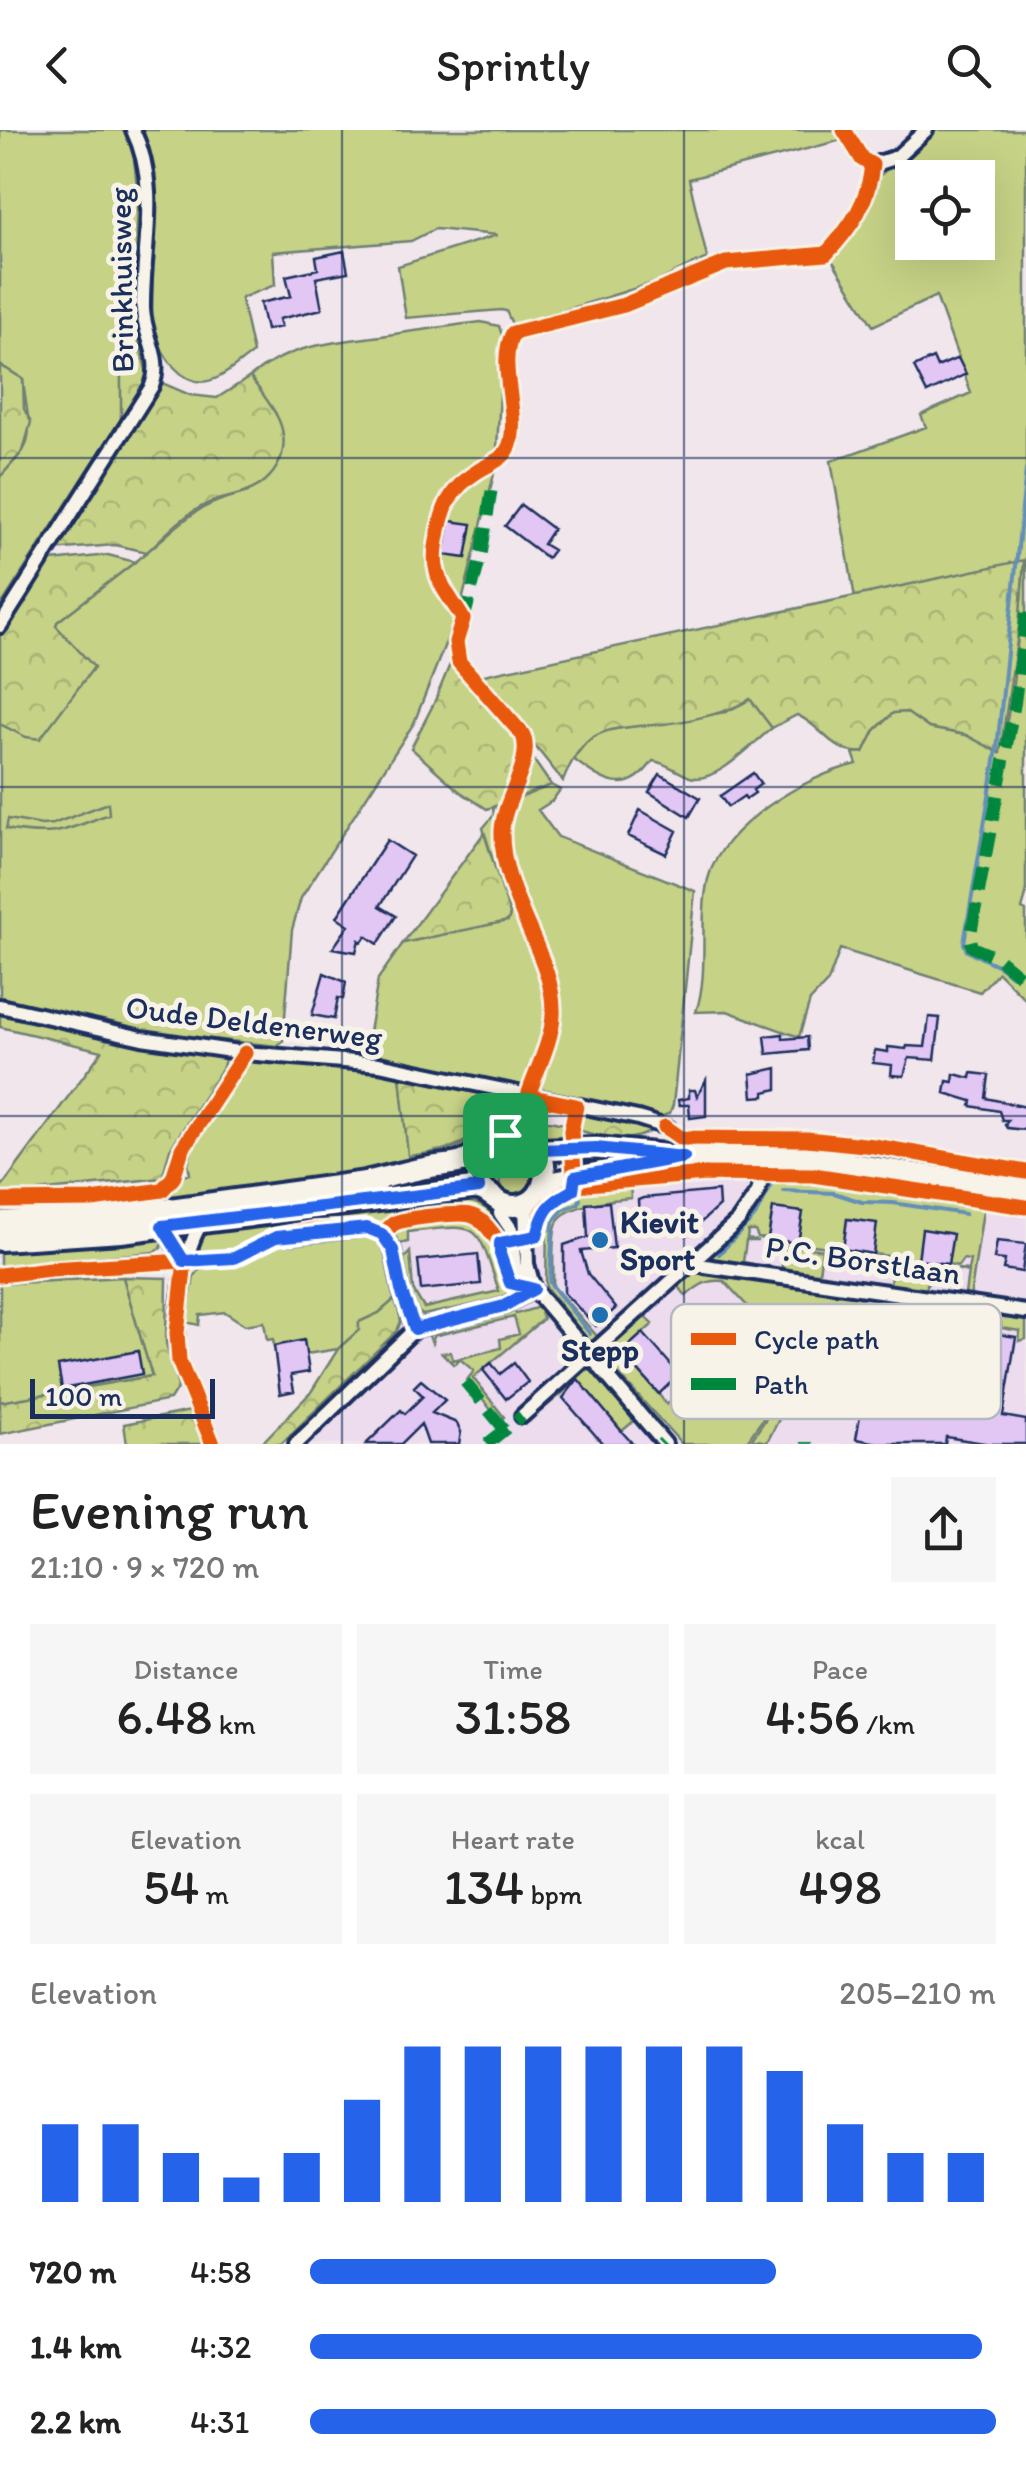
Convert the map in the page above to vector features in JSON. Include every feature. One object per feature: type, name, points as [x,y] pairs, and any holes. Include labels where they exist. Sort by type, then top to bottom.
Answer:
[{"type":"main road","points":[[0,1240],[427,1196],[477,1178],[487,1153],[502,1140],[542,1166],[776,1156],[844,1161],[1026,1191]]},
{"type":"main road","points":[[542,1166],[639,1154],[684,1157]]},
{"type":"main road","points":[[477,1178],[505,1205],[525,1204],[542,1166]]},
{"type":"main road","points":[[0,1222],[118,1216],[370,1182],[477,1178]]},
{"type":"main road","points":[[477,1178],[500,1213]]},
{"type":"street","name":"Brinkhuisweg","points":[[0,626],[152,386],[157,372],[143,308],[149,231],[147,175],[134,130]]},
{"type":"street","points":[[844,130],[862,160],[872,166],[897,156],[926,130]]},
{"type":"street","name":"Oude Deldenerweg","points":[[0,1006],[142,1038],[246,1053],[352,1060],[638,1118],[668,1128]]},
{"type":"street","points":[[502,1090],[502,1140]]},
{"type":"street","points":[[522,1416],[738,1220],[758,1192],[763,1173]]},
{"type":"street","points":[[525,1204],[527,1264],[534,1289]]},
{"type":"street","points":[[500,1213],[511,1229],[515,1267],[665,1444]]},
{"type":"street","points":[[204,1220],[184,1261],[177,1346],[213,1444]]},
{"type":"street","points":[[162,1226],[184,1261]]},
{"type":"street","points":[[0,1275],[222,1259],[246,1253],[276,1237],[356,1228],[376,1230],[393,1250],[401,1290],[415,1329]]},
{"type":"street","name":"P.C. Borstlaan","points":[[693,1262],[973,1304]]},
{"type":"street","points":[[296,1444],[415,1329],[504,1306],[534,1289]]},
{"type":"street","name":"P.C. Borstlaan","points":[[1001,1308],[1026,1312]]},
{"type":"shaded area","points":[[752,1176],[809,1179],[1026,1212],[1026,1444],[282,1444],[397,1331],[401,1321],[382,1240],[397,1225],[470,1218],[495,1243],[517,1245],[546,1237],[550,1212],[584,1188]]},
{"type":"green space","points":[[0,130],[125,130],[133,149],[138,196],[135,299],[127,315],[122,349],[121,419],[0,607],[0,477],[24,449],[29,431],[23,379],[0,365]]},
{"type":"green space","points":[[142,130],[835,130],[842,140],[689,179],[707,258],[656,282],[513,326],[506,311],[501,310],[406,318],[398,266],[497,235],[435,229],[411,241],[273,252],[275,285],[241,298],[253,353],[223,375],[206,381],[194,380],[174,367],[160,346],[152,323],[154,178]]},
{"type":"green space","points":[[930,130],[1026,130],[1026,895],[1022,909],[1026,911],[1026,1000],[998,972],[980,992],[840,949],[828,982],[810,1001],[799,1037],[727,1011],[696,1012],[702,980],[705,895],[716,859],[748,822],[791,791],[857,764],[853,753],[864,752],[875,730],[893,713],[906,712],[929,728],[966,735],[999,752],[1018,633],[1024,561],[855,598],[831,461],[926,427],[921,415],[971,393],[936,296],[873,326],[832,260],[819,255],[830,252],[873,196],[876,179],[895,162],[895,260],[995,260],[995,160],[897,160]]},
{"type":"green space","points":[[135,299],[135,324],[148,378],[121,419],[122,343]]},
{"type":"green space","points":[[481,322],[499,326],[503,338],[496,466],[462,601],[414,723],[301,898],[292,930],[283,1041],[277,1046],[139,1031],[0,999],[0,724],[20,734],[93,667],[56,626],[57,622],[190,516],[213,503],[248,492],[276,414],[250,377],[265,366],[296,351],[328,343]]},
{"type":"green space","points":[[0,365],[23,379],[24,409],[31,422],[23,451],[0,477]]},
{"type":"green space","points":[[250,377],[274,411],[283,434],[282,455],[265,481],[200,508],[147,552],[115,545],[51,550],[160,382],[190,395],[217,398]]},
{"type":"green space","points":[[108,555],[135,562],[56,626],[94,667],[40,739],[26,737],[0,724],[0,629],[43,562]]},
{"type":"green space","points":[[1024,560],[1019,627],[1000,753],[966,735],[929,728],[906,712],[893,713],[875,730],[864,752],[853,752],[836,745],[797,715],[772,728],[750,699],[703,717],[597,735],[579,751],[563,781],[479,676]]},
{"type":"green space","points":[[453,657],[515,733],[551,785],[487,809],[459,791],[411,748]]},
{"type":"green space","points":[[751,699],[772,728],[711,775],[690,777],[653,761],[633,780],[614,782],[573,759],[601,731],[726,712]]},
{"type":"green space","points":[[551,785],[560,790],[538,810],[558,837],[695,891],[673,1105],[670,1113],[661,1117],[365,1056],[378,979],[403,943],[508,920],[510,914],[483,828],[494,815],[493,809]]},
{"type":"green space","points":[[108,803],[109,814],[59,831],[6,829],[8,819],[53,824]]},
{"type":"green space","points":[[484,833],[510,914],[508,921],[403,943]]},
{"type":"green space","points":[[0,1011],[140,1045],[226,1055],[223,1067],[170,1149],[162,1178],[0,1195],[0,1189],[102,1051],[0,1027]]},
{"type":"green space","points":[[251,1059],[356,1067],[400,1075],[409,1156],[458,1147],[478,1130],[483,1090],[495,1091],[492,1125],[455,1158],[133,1206],[132,1196],[166,1192],[177,1177],[190,1174],[192,1148]]},
{"type":"green space","points":[[400,1075],[483,1090],[484,1121],[477,1132],[453,1147],[408,1156]]},
{"type":"green space","points":[[522,1098],[548,1104],[545,1120],[564,1124],[565,1144],[538,1140],[522,1129],[510,1105]]},
{"type":"green space","points":[[579,1112],[658,1127],[638,1137],[607,1137],[575,1129]]},
{"type":"green space","points":[[510,1154],[520,1159],[525,1169],[534,1168],[530,1185],[517,1194],[505,1193],[499,1180],[490,1176],[495,1159]]},
{"type":"green space","points":[[765,1179],[984,1204],[970,1299],[956,1293],[965,1294],[968,1272],[957,1269],[968,1270],[970,1260],[963,1259],[958,1266],[948,1264],[950,1233],[925,1230],[918,1260],[873,1254],[875,1223],[850,1219],[843,1249],[798,1243],[802,1218],[772,1213],[768,1239],[748,1231],[747,1239],[758,1241],[746,1241],[743,1262],[753,1264],[749,1267],[704,1260]]},
{"type":"green space","points":[[630,1183],[631,1198],[580,1207],[563,1215],[556,1227],[553,1286],[597,1336],[610,1325],[599,1339],[589,1341],[546,1287],[547,1220],[550,1213],[584,1188]]},
{"type":"green space","points":[[467,1201],[493,1214],[507,1239],[475,1213],[453,1210],[411,1214],[219,1254],[202,1253],[198,1247],[203,1233],[217,1227]]},
{"type":"green space","points":[[459,1217],[473,1220],[490,1235],[514,1292],[499,1300],[423,1315],[407,1299],[403,1285],[401,1262],[410,1252],[413,1290],[424,1308],[499,1291],[485,1251],[473,1232],[450,1228],[408,1232],[408,1242],[399,1244],[389,1233],[402,1223]]},
{"type":"green space","points":[[366,1234],[378,1237],[392,1257],[396,1298],[379,1313],[359,1322],[359,1330],[338,1349],[306,1354],[303,1341],[274,1346],[273,1339],[267,1340],[264,1322],[245,1325],[225,1312],[200,1315],[199,1325],[186,1322],[194,1277],[200,1269],[246,1260],[284,1242]]},
{"type":"green space","points":[[163,1238],[161,1248],[154,1252],[0,1266],[0,1251]]},
{"type":"green space","points":[[785,1245],[833,1251],[822,1251],[819,1273],[827,1275],[824,1278],[781,1272]]},
{"type":"green space","points":[[882,1258],[930,1265],[926,1292],[884,1286],[881,1283],[890,1283],[893,1261]]},
{"type":"green space","points":[[694,1271],[861,1295],[860,1304],[745,1304],[724,1281],[704,1284],[686,1296],[677,1284]]},
{"type":"green space","points":[[123,1277],[152,1376],[0,1402],[0,1284]]},
{"type":"green space","points":[[123,1277],[167,1278],[166,1343],[178,1387],[170,1400],[0,1434],[0,1402],[152,1376]]},
{"type":"green space","points":[[396,1298],[401,1321],[397,1331],[281,1444],[261,1444],[311,1392],[338,1349],[359,1330],[359,1322],[379,1313]]},
{"type":"green space","points":[[513,1307],[516,1314],[539,1307],[543,1319],[473,1378],[504,1417],[500,1421],[467,1380],[474,1371],[460,1359],[454,1365],[442,1353],[450,1352],[453,1360],[501,1348],[500,1339],[519,1334],[514,1317],[433,1336],[433,1345],[428,1334],[430,1327]]},
{"type":"green space","points":[[1001,1314],[1026,1317],[1026,1339],[1019,1341],[1020,1331],[1001,1328]]},
{"type":"green space","points":[[644,1316],[653,1324],[622,1352],[667,1404],[671,1401],[671,1419],[763,1419],[745,1444],[682,1444],[603,1357],[611,1342]]},
{"type":"green space","points":[[582,1369],[593,1371],[635,1420],[622,1431],[578,1380],[541,1411],[540,1406]]},
{"type":"green space","points":[[190,1411],[198,1416],[210,1444],[127,1444],[124,1424]]},
{"type":"green space","points":[[766,1419],[779,1419],[767,1442],[752,1439]]},
{"type":"building","points":[[344,251],[348,272],[316,278],[322,309],[279,319],[281,327],[266,330],[260,303],[291,296],[286,276],[318,269],[316,257]]},
{"type":"building","points":[[933,358],[937,367],[958,358],[966,374],[927,393],[914,367]]},
{"type":"building","points":[[521,505],[553,529],[543,544],[553,550],[547,558],[505,526]]},
{"type":"building","points":[[450,521],[472,524],[466,558],[444,555]]},
{"type":"building","points":[[753,773],[761,784],[753,790],[755,793],[728,807],[720,796]]},
{"type":"building","points":[[660,774],[700,798],[689,817],[649,792]]},
{"type":"building","points":[[640,810],[677,831],[666,854],[628,836]]},
{"type":"building","points":[[387,840],[412,856],[380,906],[396,916],[378,944],[366,936],[362,942],[359,940],[356,952],[333,948],[349,925],[337,917]]},
{"type":"building","points":[[324,973],[346,982],[334,1019],[312,1015]]},
{"type":"building","points":[[929,1017],[940,1018],[935,1060],[909,1058],[904,1076],[891,1075],[892,1065],[873,1063],[875,1050],[925,1047]]},
{"type":"building","points":[[783,1034],[783,1039],[807,1037],[808,1050],[767,1054],[765,1036]]},
{"type":"building","points":[[777,1068],[777,1089],[753,1097],[751,1074]]},
{"type":"building","points":[[972,1073],[989,1075],[986,1098],[1026,1107],[1026,1130],[1007,1128],[1008,1120],[1002,1120],[999,1111],[971,1106],[972,1101],[945,1093],[947,1081],[953,1082],[954,1074],[971,1078]]},
{"type":"building","points":[[706,1080],[706,1116],[690,1118],[689,1105],[679,1105],[678,1100],[689,1098],[689,1090],[695,1090],[697,1096]]},
{"type":"building","points":[[718,1191],[719,1206],[687,1235],[687,1228],[664,1231],[662,1217],[639,1217],[638,1200],[643,1198]]},
{"type":"building","points":[[609,1202],[614,1248],[581,1251],[588,1274],[616,1308],[596,1326],[564,1293],[564,1245],[588,1237],[586,1204]]},
{"type":"building","points":[[773,1208],[803,1212],[798,1243],[768,1239]]},
{"type":"building","points":[[847,1219],[877,1223],[873,1254],[843,1249]]},
{"type":"building","points":[[922,1229],[953,1234],[948,1264],[918,1260]]},
{"type":"building","points":[[997,1241],[1026,1244],[1022,1272],[1003,1269],[1005,1260],[994,1259]]},
{"type":"building","points":[[478,1254],[481,1284],[421,1290],[418,1260]]},
{"type":"building","points":[[643,1333],[671,1365],[671,1382],[659,1394],[622,1352]]},
{"type":"building","points":[[1001,1334],[1016,1337],[1003,1416],[1026,1420],[1026,1444],[990,1444],[946,1437],[945,1444],[884,1444],[856,1439],[859,1419],[1001,1419]]},
{"type":"building","points":[[304,1340],[309,1372],[291,1375],[294,1391],[280,1394],[274,1346]]},
{"type":"building","points":[[138,1351],[142,1374],[62,1389],[58,1366]]},
{"type":"building","points":[[491,1363],[500,1374],[514,1363],[528,1382],[506,1399],[483,1370]]},
{"type":"building","points":[[578,1379],[633,1444],[603,1444],[563,1398]]},
{"type":"building","points":[[421,1380],[445,1400],[432,1413],[457,1423],[461,1432],[459,1444],[428,1444],[421,1424],[401,1444],[366,1444],[401,1410],[405,1414],[423,1396],[414,1387]]},
{"type":"waterway","points":[[1012,976],[967,951],[964,943],[997,749],[1026,470]]},
{"type":"waterway","points":[[719,1254],[755,1216],[771,1186]]},
{"type":"waterway","points":[[783,1191],[834,1193],[862,1202],[965,1214]]},
{"type":"waterway","points":[[580,1199],[553,1221],[550,1283],[590,1334]]},
{"type":"marked path","points":[[463,624],[482,552],[493,481]]},
{"type":"marked path","points":[[1026,613],[1015,703],[970,939],[972,947],[998,958],[1026,981]]},
{"type":"marked path","points":[[465,1382],[504,1429]]},
{"type":"marked path","points":[[487,1444],[522,1416]]},
{"type":"cycle path","points":[[575,1185],[571,1131],[576,1106],[528,1096],[547,1045],[553,1015],[546,971],[518,903],[504,855],[502,831],[524,757],[523,735],[459,662],[456,642],[463,619],[435,564],[441,519],[460,485],[509,447],[512,414],[507,358],[513,333],[624,305],[726,263],[826,254],[857,213],[872,165],[862,159],[844,130]]},
{"type":"cycle path","points":[[0,1201],[92,1200],[162,1190],[173,1178],[182,1149],[245,1053]]},
{"type":"cycle path","points":[[665,1127],[681,1138],[807,1139],[874,1146],[1026,1172]]},
{"type":"cycle path","points":[[0,1275],[234,1258],[276,1237],[367,1228],[383,1234],[395,1223],[444,1215],[475,1217],[500,1243],[537,1236],[542,1213],[575,1185],[705,1174],[813,1175],[1026,1207]]},
{"type":"cycle path","points":[[185,1261],[177,1333],[179,1361],[213,1444]]},
{"type":"place","name":"Kievit Sport","points":[[600,1240]]},
{"type":"place","name":"Stepp","points":[[600,1315]]},
{"type":"route","points":[[505,1135],[524,1138],[540,1150],[596,1148],[684,1157],[575,1177],[573,1190],[553,1200],[542,1213],[537,1236],[500,1243],[502,1264],[510,1283],[534,1289],[504,1306],[415,1329],[405,1306],[393,1250],[376,1230],[276,1237],[234,1258],[184,1261],[162,1226],[479,1188],[481,1162],[505,1135]]}]
